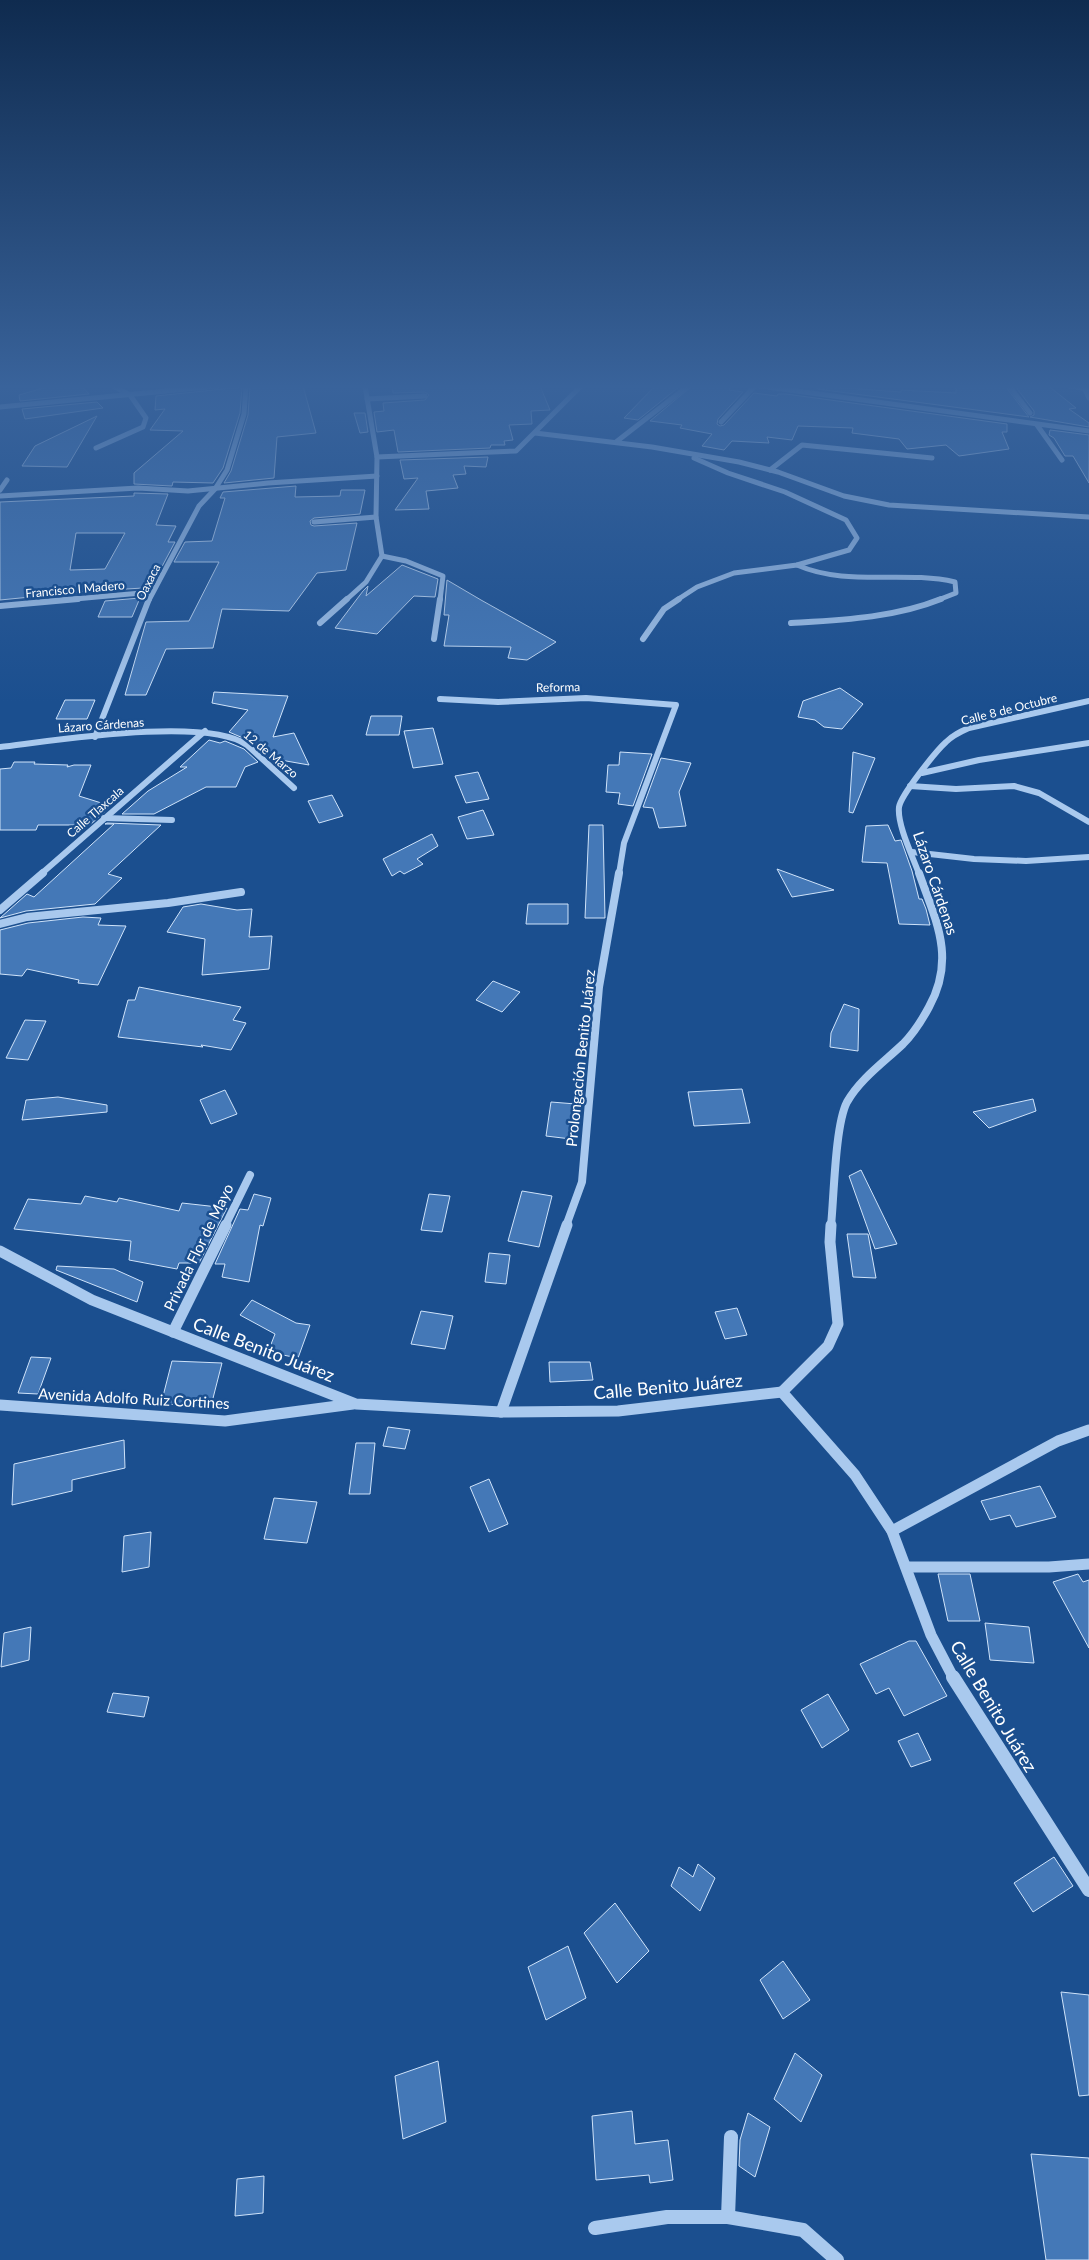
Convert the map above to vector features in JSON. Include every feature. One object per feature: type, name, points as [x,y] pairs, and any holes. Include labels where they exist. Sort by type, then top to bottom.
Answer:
[{"type":"street","points":[[0,496],[78,491]]},
{"type":"street","name":"Oaxaca","points":[[96,737],[152,592],[199,506],[213,491]]},
{"type":"street","points":[[320,623],[366,582],[382,556],[376,517],[377,491]]},
{"type":"street","points":[[643,639],[664,609],[697,587],[734,573],[797,565],[848,550],[857,538],[846,520],[782,491]]},
{"type":"street","points":[[833,491],[873,503],[904,507],[1089,517]]},
{"type":"street","points":[[314,522],[376,517]]},
{"type":"street","points":[[382,556],[406,561],[443,576],[434,639]]},
{"type":"street","points":[[791,623],[855,619],[894,614],[938,601],[956,593],[955,582],[937,576],[843,577],[817,573],[797,565]]},
{"type":"street","name":"Francisco I Madero","points":[[0,606],[152,592]]},
{"type":"street","name":"Reforma","points":[[440,699],[498,702],[586,698],[676,704]]},
{"type":"street","name":"Calle 8 de Octubre","points":[[922,773],[944,743],[955,734],[969,728],[1089,701]]},
{"type":"street","name":"Prolongación Benito Juárez","points":[[501,1412],[582,1182],[599,987],[624,843],[676,704]]},
{"type":"street","name":"Lázaro Cárdenas","points":[[0,747],[96,737],[205,731]]},
{"type":"street","name":"12 de Marzo","points":[[205,731],[239,739],[294,788]]},
{"type":"street","name":"Calle Tlaxcala","points":[[0,910],[205,731]]},
{"type":"street","points":[[922,773],[979,760],[1089,743]]},
{"type":"street","name":"Lázaro Cárdenas","points":[[782,1392],[812,1365],[828,1346],[838,1324],[830,1242],[840,1126],[847,1102],[868,1076],[905,1042],[934,998],[942,977],[943,951],[937,925],[902,826],[899,807],[910,786],[922,773]]},
{"type":"street","points":[[910,786],[956,789],[1014,786],[1039,793],[1089,822]]},
{"type":"street","points":[[104,818],[172,820]]},
{"type":"street","points":[[912,852],[974,859],[1026,861],[1089,857]]},
{"type":"street","points":[[0,924],[27,917],[168,903],[241,892]]},
{"type":"street","name":"Privada Flor de Mayo","points":[[173,1332],[250,1175]]},
{"type":"street","name":"Calle Benito Juárez","points":[[0,1251],[5,1256],[92,1300],[356,1404],[501,1412],[618,1411],[782,1392],[856,1475],[892,1531],[931,1635],[958,1686],[1089,1890]]},
{"type":"street","name":"Avenida Adolfo Ruiz Cortines","points":[[0,1405],[225,1421],[356,1404]]},
{"type":"street","points":[[892,1531],[1058,1441],[1089,1430]]},
{"type":"street","points":[[906,1567],[1049,1567],[1089,1564]]},
{"type":"street","points":[[728,2217],[732,2137]]},
{"type":"street","points":[[595,2228],[667,2217],[728,2217],[802,2230],[837,2260]]},
{"type":"building","points":[[296,491],[295,497],[340,496],[341,491],[365,491],[360,514],[314,518],[310,521],[311,525],[314,526],[357,523],[346,570],[317,573],[289,611],[222,609],[213,648],[166,649],[146,695],[125,695],[146,622],[189,621],[219,562],[174,562],[185,542],[212,541],[225,498],[220,498],[223,492]]},
{"type":"building","points":[[408,491],[426,491],[429,509],[395,510]]},
{"type":"building","points":[[134,493],[168,494],[156,525],[176,526],[168,542],[175,542],[158,574],[149,574],[143,588],[61,593],[0,600],[0,502],[134,496]],"holes":[[[76,533],[125,533],[105,569],[70,570]]]},
{"type":"building","points":[[402,565],[438,579],[435,597],[414,596],[377,634],[335,628],[368,586],[366,596]]},
{"type":"building","points":[[447,580],[556,642],[527,660],[508,658],[511,647],[444,646],[449,615],[444,615]]},
{"type":"building","points":[[140,598],[132,617],[98,617],[105,601]]},
{"type":"building","points":[[840,688],[863,704],[842,729],[824,727],[815,720],[798,717],[803,701]]},
{"type":"building","points":[[214,692],[288,696],[273,737],[294,733],[309,765],[269,758],[250,741],[229,732],[248,710],[212,703]]},
{"type":"building","points":[[65,700],[95,700],[87,719],[56,719]]},
{"type":"building","points":[[371,716],[402,716],[399,735],[366,735]]},
{"type":"building","points":[[433,728],[443,764],[413,768],[404,731]]},
{"type":"building","points":[[209,740],[220,743],[225,741],[244,749],[258,762],[245,767],[236,787],[206,787],[154,814],[122,814],[148,791],[187,767],[180,767]]},
{"type":"building","points":[[620,752],[652,754],[633,806],[618,804],[620,793],[606,792],[608,765],[619,765]]},
{"type":"building","points":[[853,752],[875,758],[853,813],[849,812]]},
{"type":"building","points":[[661,758],[691,763],[679,792],[686,826],[659,828],[653,808],[643,807]]},
{"type":"building","points":[[14,762],[68,765],[67,767],[91,765],[79,796],[111,806],[90,825],[38,825],[36,830],[0,830],[0,769],[11,768]]},
{"type":"building","points":[[478,772],[489,799],[466,803],[455,776]]},
{"type":"building","points":[[332,795],[343,816],[319,823],[308,801]]},
{"type":"building","points":[[483,810],[494,835],[467,839],[458,817]]},
{"type":"building","points":[[107,823],[161,825],[108,874],[122,878],[95,904],[26,911],[0,918],[27,894],[34,897],[114,824],[105,824]]},
{"type":"building","points":[[589,825],[603,825],[605,918],[585,918]]},
{"type":"building","points":[[888,825],[895,841],[901,840],[919,899],[922,899],[930,925],[899,924],[887,863],[862,862],[866,826]]},
{"type":"building","points":[[432,834],[438,846],[417,859],[423,864],[404,874],[400,871],[392,876],[383,859]]},
{"type":"building","points":[[777,869],[834,890],[792,897]]},
{"type":"building","points":[[201,904],[237,910],[252,909],[249,937],[272,936],[269,969],[202,975],[205,939],[167,932],[183,907]]},
{"type":"building","points":[[528,904],[568,904],[568,924],[526,924]]},
{"type":"building","points":[[83,917],[101,918],[98,925],[126,926],[98,985],[78,983],[79,980],[27,969],[22,976],[0,974],[0,930],[28,923]]},
{"type":"building","points":[[493,981],[520,992],[502,1012],[476,1000]]},
{"type":"building","points":[[139,987],[241,1007],[233,1020],[246,1023],[231,1050],[201,1045],[203,1047],[118,1037],[128,1000],[135,1000]]},
{"type":"building","points":[[844,1004],[859,1009],[858,1051],[830,1047],[831,1033]]},
{"type":"building","points":[[25,1020],[46,1021],[28,1060],[6,1058]]},
{"type":"building","points":[[742,1089],[750,1123],[694,1126],[688,1092]]},
{"type":"building","points":[[225,1090],[237,1114],[211,1124],[200,1100]]},
{"type":"building","points":[[58,1097],[107,1105],[107,1112],[22,1120],[26,1100]]},
{"type":"building","points":[[1033,1099],[1036,1111],[989,1128],[973,1112]]},
{"type":"building","points":[[551,1102],[576,1104],[571,1139],[546,1136]]},
{"type":"building","points":[[861,1170],[897,1244],[875,1249],[849,1176]]},
{"type":"building","points":[[522,1191],[552,1196],[539,1247],[508,1241]]},
{"type":"building","points":[[254,1194],[271,1198],[263,1226],[260,1225],[249,1282],[222,1277],[225,1264],[215,1264],[240,1209],[248,1210]]},
{"type":"building","points":[[429,1194],[450,1196],[442,1232],[421,1230]]},
{"type":"building","points":[[85,1196],[117,1202],[119,1198],[179,1211],[182,1203],[227,1208],[199,1263],[179,1263],[177,1269],[129,1260],[131,1241],[14,1229],[28,1199],[81,1204]]},
{"type":"building","points":[[847,1234],[868,1234],[876,1278],[853,1277]]},
{"type":"building","points":[[489,1253],[510,1255],[506,1284],[485,1282]]},
{"type":"building","points":[[57,1266],[114,1269],[143,1282],[137,1302],[56,1270]]},
{"type":"building","points":[[252,1300],[296,1323],[310,1325],[298,1358],[268,1352],[275,1334],[240,1315]]},
{"type":"building","points":[[737,1308],[747,1335],[725,1339],[715,1312]]},
{"type":"building","points":[[421,1311],[453,1316],[445,1349],[411,1344]]},
{"type":"building","points":[[31,1357],[51,1358],[38,1394],[18,1393]]},
{"type":"building","points":[[172,1361],[222,1363],[211,1406],[161,1404]]},
{"type":"building","points":[[549,1362],[590,1362],[593,1380],[550,1382]]},
{"type":"building","points":[[388,1427],[410,1430],[405,1449],[383,1446]]},
{"type":"building","points":[[124,1440],[125,1468],[72,1480],[72,1491],[12,1505],[14,1464]]},
{"type":"building","points":[[356,1443],[375,1443],[370,1494],[349,1494]]},
{"type":"building","points":[[489,1479],[508,1524],[489,1532],[470,1487]]},
{"type":"building","points":[[1040,1486],[1056,1517],[1016,1527],[1010,1515],[990,1520],[981,1501]]},
{"type":"building","points":[[274,1498],[317,1502],[307,1543],[264,1539]]},
{"type":"building","points":[[151,1532],[149,1567],[122,1572],[124,1536]]},
{"type":"building","points":[[938,1574],[970,1574],[980,1621],[948,1621]]},
{"type":"building","points":[[1078,1574],[1083,1582],[1089,1580],[1089,1648],[1053,1582]]},
{"type":"building","points":[[985,1623],[1029,1627],[1034,1663],[990,1660]]},
{"type":"building","points":[[31,1627],[29,1660],[1,1667],[4,1633]]},
{"type":"building","points":[[909,1641],[916,1641],[947,1696],[904,1716],[889,1688],[876,1694],[860,1664]]},
{"type":"building","points":[[113,1693],[149,1697],[144,1717],[107,1712]]},
{"type":"building","points":[[828,1694],[849,1730],[822,1748],[801,1710]]},
{"type":"building","points":[[918,1733],[931,1760],[911,1767],[898,1741]]},
{"type":"building","points":[[1054,1857],[1073,1886],[1033,1912],[1014,1883]]},
{"type":"building","points":[[698,1864],[715,1878],[700,1911],[671,1886],[679,1867],[693,1877]]},
{"type":"building","points":[[615,1903],[649,1951],[617,1983],[584,1933]]},
{"type":"building","points":[[568,1946],[586,1998],[546,2020],[528,1967]]},
{"type":"building","points":[[783,1961],[810,2000],[783,2019],[760,1980]]},
{"type":"building","points":[[1061,1992],[1089,1995],[1089,2095],[1079,2096]]},
{"type":"building","points":[[795,2053],[822,2075],[801,2122],[774,2099]]},
{"type":"building","points":[[438,2061],[446,2122],[403,2139],[395,2076]]},
{"type":"building","points":[[632,2111],[635,2144],[668,2140],[673,2180],[650,2183],[649,2175],[596,2180],[592,2116]]},
{"type":"building","points":[[748,2113],[770,2127],[755,2177],[739,2166],[740,2140]]},
{"type":"building","points":[[1031,2154],[1089,2158],[1089,2260],[1046,2260]]},
{"type":"building","points":[[264,2176],[263,2213],[235,2216],[237,2179]]}]
